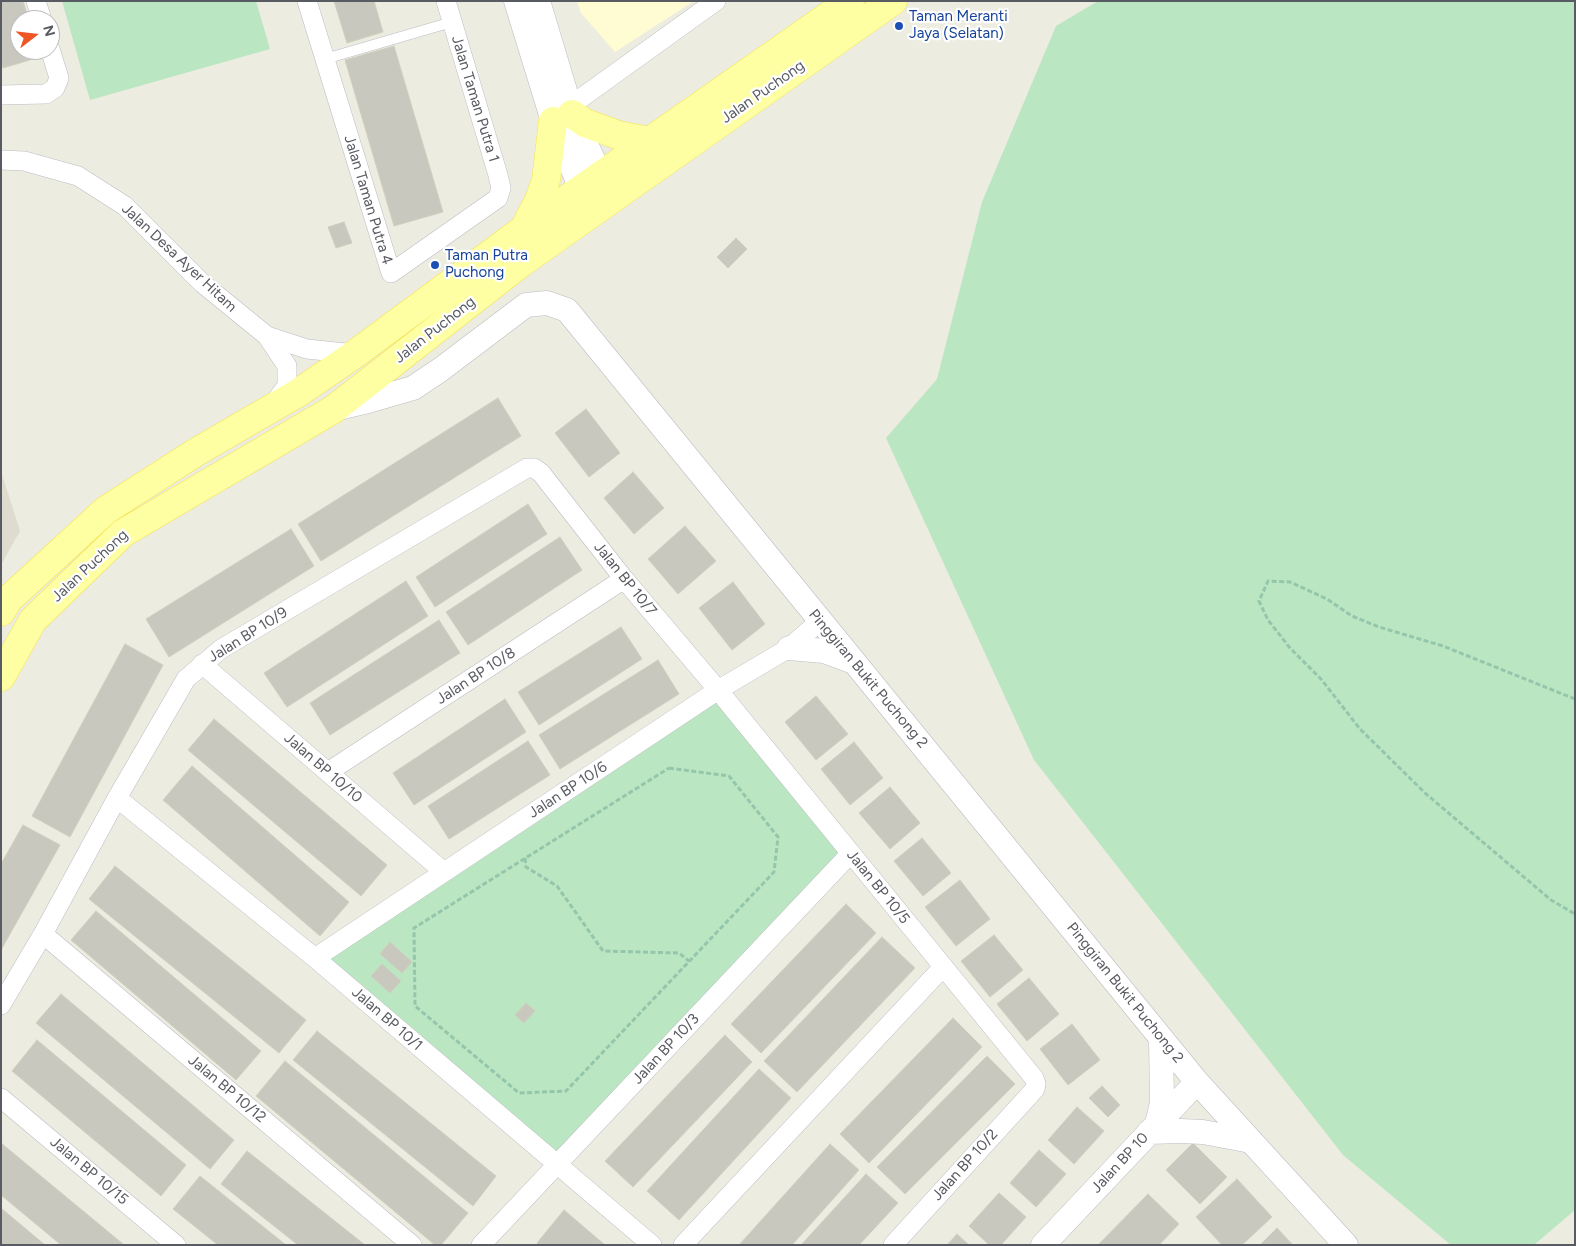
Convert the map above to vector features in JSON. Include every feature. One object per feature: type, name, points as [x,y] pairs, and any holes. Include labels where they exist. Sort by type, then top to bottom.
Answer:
[{"type":"main road","name":"Jalan Puchong","points":[[1,677],[33,620],[123,533],[334,409],[521,263],[649,141],[850,1]]},
{"type":"main road","name":"Jalan Puchong","points":[[1,612],[9,599],[106,510],[198,451],[298,393],[355,354],[524,228],[596,193],[893,1]]},
{"type":"main road","points":[[524,228],[539,200],[565,114],[618,135],[649,141]]},
{"type":"street","name":"Jalan Taman Putra 4","points":[[307,1],[391,273],[498,198]]},
{"type":"street","name":"Jalan Taman Putra 1","points":[[446,1],[498,175],[501,188],[498,198]]},
{"type":"street","points":[[516,1],[565,114],[596,193]]},
{"type":"street","points":[[538,1],[565,114]]},
{"type":"street","points":[[565,114],[716,1]]},
{"type":"street","points":[[1,95],[46,94],[55,88],[59,78],[54,60]]},
{"type":"street","name":"Jalan Desa Ayer Hitam","points":[[1,160],[24,161],[78,176],[124,206],[202,283],[268,336],[287,366],[287,386],[268,410]]},
{"type":"street","name":"Pinggiran Bukit Puchong 2","points":[[334,409],[413,388],[526,305],[547,303],[567,310],[1197,1082],[1346,1245]]},
{"type":"street","name":"Jalan Desa Ayer Hitam","points":[[268,336],[307,349],[355,354]]},
{"type":"street","name":"Jalan BP 10/9","points":[[1,1005],[186,679],[202,664],[229,644],[527,468],[534,468]]},
{"type":"street","name":"Jalan BP 10/7","points":[[534,468],[541,473],[624,579],[718,690]]},
{"type":"street","name":"Jalan BP 10/8","points":[[328,772],[624,579]]},
{"type":"street","name":"Jalan BP 10/6","points":[[315,958],[718,690],[789,648],[820,621]]},
{"type":"street","points":[[789,648],[824,651],[856,663]]},
{"type":"street","name":"Jalan BP 10/10","points":[[202,664],[444,872]]},
{"type":"street","name":"Jalan BP 10/5","points":[[718,690],[1034,1078],[1036,1084]]},
{"type":"street","name":"Jalan BP 10/1","points":[[117,798],[315,958],[652,1245]]},
{"type":"street","name":"Jalan BP 10/3","points":[[481,1245],[852,854]]},
{"type":"street","name":"Jalan BP 10/12","points":[[43,934],[412,1245]]},
{"type":"street","points":[[684,1245],[943,967]]},
{"type":"street","points":[[1162,1038],[1162,1103],[1153,1128],[1203,1132],[1251,1141]]},
{"type":"street","name":"Jalan BP 10","points":[[1043,1245],[1197,1082]]},
{"type":"street","name":"Jalan BP 10/2","points":[[893,1245],[1034,1089],[1036,1084]]},
{"type":"street","name":"Jalan BP 10/15","points":[[1,1098],[176,1245]]},
{"type":"lane","points":[[325,59],[452,22]]},
{"type":"path","points":[[1575,699],[1443,646],[1379,627],[1352,616],[1327,599],[1290,582],[1268,581],[1259,601],[1268,620],[1290,648],[1321,679],[1360,729],[1425,793],[1551,900],[1575,914]]},
{"type":"path","points":[[669,768],[729,776],[778,837],[774,872],[566,1091],[519,1094],[415,1006],[414,928],[525,858],[669,768]]},
{"type":"path","points":[[525,858],[526,868],[557,886],[603,951],[679,953],[689,961]]},
{"type":"shaded area","points":[[577,1],[694,1],[615,52],[581,13]]},
{"type":"shaded area","points":[[1,471],[20,531],[1,565]]},
{"type":"green space","points":[[62,1],[256,1],[270,49],[90,100]]},
{"type":"green space","points":[[1098,1],[1575,1],[1575,1210],[1534,1245],[1451,1245],[1343,1155],[1034,760],[886,438],[937,379],[982,202],[1056,26]]},
{"type":"green space","points":[[718,690],[851,853],[557,1165],[315,958]]},
{"type":"building","points":[[1,1],[23,1],[26,10],[10,10],[10,60],[30,60],[3,68],[1,63]]},
{"type":"building","points":[[334,1],[374,1],[383,32],[347,43]]},
{"type":"building","points":[[394,46],[443,212],[394,226],[345,60]]},
{"type":"building","points":[[344,222],[352,243],[336,248],[328,227]]},
{"type":"building","points":[[736,238],[747,249],[728,268],[717,257]]},
{"type":"building","points":[[498,398],[521,436],[321,561],[298,524]]},
{"type":"building","points":[[586,409],[620,453],[589,477],[555,433]]},
{"type":"building","points":[[633,472],[664,508],[634,534],[604,498]]},
{"type":"building","points":[[528,504],[547,534],[435,607],[416,577]]},
{"type":"building","points":[[685,526],[716,561],[678,594],[648,559]]},
{"type":"building","points":[[291,529],[314,566],[169,657],[146,619]]},
{"type":"building","points":[[560,537],[582,570],[468,645],[446,612]]},
{"type":"building","points":[[406,581],[428,616],[287,707],[264,673]]},
{"type":"building","points":[[733,582],[765,624],[732,650],[699,608]]},
{"type":"building","points":[[439,620],[460,653],[330,735],[310,703]]},
{"type":"building","points":[[621,627],[642,659],[539,725],[518,692]]},
{"type":"building","points":[[125,644],[163,665],[70,837],[32,816]]},
{"type":"building","points":[[658,660],[679,694],[560,769],[539,735]]},
{"type":"building","points":[[816,696],[848,734],[816,760],[785,722]]},
{"type":"building","points":[[505,699],[526,732],[414,805],[393,773]]},
{"type":"building","points":[[214,719],[387,865],[361,896],[188,750]]},
{"type":"building","points":[[528,741],[550,775],[449,839],[428,806]]},
{"type":"building","points":[[854,742],[883,778],[850,805],[821,769]]},
{"type":"building","points":[[192,766],[349,902],[320,936],[163,800]]},
{"type":"building","points":[[890,787],[920,823],[890,849],[859,813]]},
{"type":"building","points":[[23,825],[60,845],[1,950],[1,864]]},
{"type":"building","points":[[922,838],[951,873],[923,896],[894,861]]},
{"type":"building","points":[[115,866],[306,1020],[279,1053],[89,899]]},
{"type":"building","points":[[960,880],[990,919],[956,946],[925,907]]},
{"type":"building","points":[[846,904],[876,933],[761,1053],[731,1024]]},
{"type":"building","points":[[96,911],[261,1051],[236,1080],[71,940]]},
{"type":"building","points":[[994,935],[1023,970],[990,997],[961,961]]},
{"type":"building","points":[[882,937],[915,968],[797,1092],[764,1061]]},
{"type":"building","points":[[390,942],[412,962],[402,973],[380,954]]},
{"type":"building","points":[[382,964],[401,981],[390,993],[371,976]]},
{"type":"building","points":[[1029,978],[1059,1014],[1027,1041],[997,1004]]},
{"type":"building","points":[[61,994],[234,1140],[210,1169],[36,1023]]},
{"type":"building","points":[[526,1003],[535,1011],[524,1023],[515,1015]]},
{"type":"building","points":[[953,1018],[982,1047],[869,1163],[840,1134]]},
{"type":"building","points":[[1072,1024],[1100,1060],[1068,1085],[1040,1049]]},
{"type":"building","points":[[317,1031],[496,1176],[473,1206],[293,1060]]},
{"type":"building","points":[[725,1035],[752,1062],[633,1187],[605,1161]]},
{"type":"building","points":[[37,1040],[186,1165],[161,1196],[12,1071]]},
{"type":"building","points":[[987,1056],[1015,1084],[905,1194],[877,1167]]},
{"type":"building","points":[[285,1061],[468,1213],[441,1245],[435,1245],[256,1096]]},
{"type":"building","points":[[759,1069],[791,1098],[679,1220],[647,1191]]},
{"type":"building","points":[[1102,1086],[1120,1105],[1108,1117],[1089,1098]]},
{"type":"building","points":[[1077,1107],[1104,1131],[1074,1164],[1048,1140]]},
{"type":"building","points":[[1,1143],[123,1244],[61,1245],[1,1195]]},
{"type":"building","points":[[1193,1143],[1227,1177],[1200,1204],[1166,1170]]},
{"type":"building","points":[[830,1144],[859,1170],[792,1245],[739,1245]]},
{"type":"building","points":[[1039,1150],[1066,1174],[1036,1207],[1010,1183]]},
{"type":"building","points":[[247,1151],[365,1245],[298,1245],[221,1184]]},
{"type":"building","points":[[866,1174],[898,1203],[859,1245],[801,1245]]},
{"type":"building","points":[[200,1176],[286,1245],[218,1245],[173,1209]]},
{"type":"building","points":[[1237,1179],[1272,1217],[1242,1245],[1222,1245],[1196,1217]]},
{"type":"building","points":[[999,1193],[1026,1217],[1001,1245],[989,1245],[969,1226]]},
{"type":"building","points":[[1148,1194],[1179,1224],[1159,1245],[1098,1245]]},
{"type":"building","points":[[1,1208],[45,1245],[1,1245]]},
{"type":"building","points":[[564,1210],[605,1245],[539,1245],[537,1243]]},
{"type":"building","points":[[1277,1228],[1293,1245],[1260,1245]]},
{"type":"building","points":[[957,1234],[969,1245],[947,1245]]},
{"type":"place","name":"Taman Meranti Jaya (Selatan)","points":[[899,26]]},
{"type":"place","name":"Taman Putra Puchong","points":[[435,265]]}]
